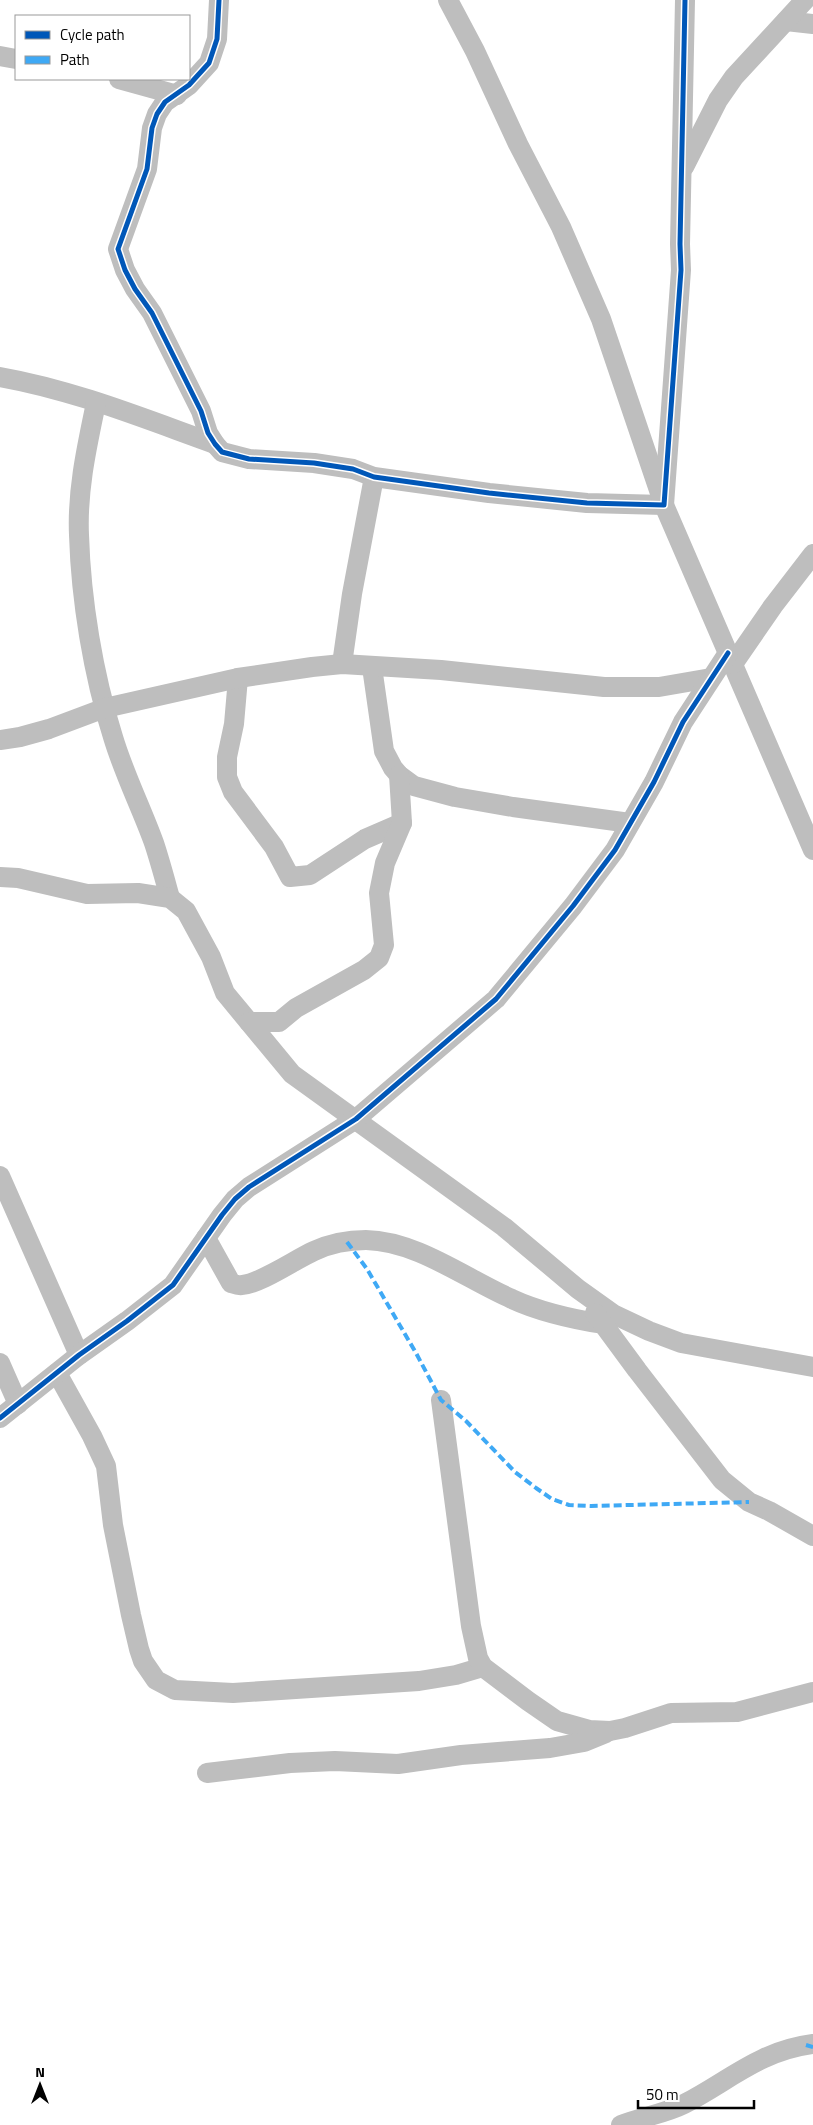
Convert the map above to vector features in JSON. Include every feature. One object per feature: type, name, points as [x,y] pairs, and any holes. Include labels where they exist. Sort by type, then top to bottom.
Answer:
[{"type":"street","points":[[220,0],[218,39],[209,63],[199,76],[178,95],[165,102],[157,114],[152,128],[147,169],[118,249],[125,270],[135,289],[152,313],[215,444],[222,452],[249,459],[314,463],[353,469],[374,477],[489,493],[587,503],[664,505]]},
{"type":"street","points":[[448,0],[475,51],[518,144],[561,226],[601,319],[664,505],[813,850]]},
{"type":"street","points":[[664,505],[682,270],[680,244],[685,0]]},
{"type":"street","points":[[682,171],[718,100],[734,77],[805,0]]},
{"type":"street","points":[[786,21],[813,24]]},
{"type":"street","points":[[0,56],[15,59]]},
{"type":"street","points":[[123,80],[178,95]]},
{"type":"street","points":[[0,377],[34,383],[215,444]]},
{"type":"street","points":[[96,403],[83,469],[78,534],[92,652],[105,708],[129,786],[153,842],[170,898]]},
{"type":"street","points":[[342,664],[352,594],[374,477]]},
{"type":"street","points":[[0,1418],[79,1355],[173,1285],[235,1199],[249,1187],[356,1118],[496,999],[573,906],[615,850],[654,782],[683,722],[711,678],[731,659],[813,554]]},
{"type":"street","points":[[0,740],[49,729],[105,708],[238,678],[342,664],[441,670],[604,687],[659,687],[711,678]]},
{"type":"street","points":[[372,667],[384,751],[399,776],[414,786],[513,807],[630,823]]},
{"type":"street","points":[[238,678],[227,776],[233,792],[274,847],[290,877],[310,875],[365,839],[402,823]]},
{"type":"street","points":[[249,1022],[279,1022],[296,1008],[364,970],[379,958],[384,945],[379,893],[385,863],[402,823],[399,776]]},
{"type":"street","points":[[0,877],[18,878],[87,894],[138,893],[170,898],[186,911],[211,957],[225,994],[292,1074],[356,1118],[504,1227],[578,1289],[613,1314],[649,1331],[682,1343],[813,1367]]},
{"type":"street","points":[[0,1176],[79,1355]]},
{"type":"street","points":[[206,1238],[231,1283],[243,1285],[257,1280],[314,1251],[330,1246],[365,1240],[391,1243],[417,1250],[512,1300],[580,1320],[603,1324]]},
{"type":"street","points":[[578,1289],[722,1480],[749,1502],[813,1536]]},
{"type":"street","points":[[0,1363],[18,1404]]},
{"type":"street","points":[[57,1373],[106,1466],[113,1525],[131,1615],[141,1655],[156,1680],[175,1690],[233,1693],[344,1684],[419,1681],[484,1668]]},
{"type":"street","points":[[441,1400],[471,1626],[478,1658],[484,1668],[557,1721],[589,1730],[610,1731]]},
{"type":"street","points":[[208,1773],[335,1761],[398,1764],[461,1755],[550,1748],[584,1742],[610,1731],[642,1723],[667,1713],[737,1712],[813,1692]]},
{"type":"street","points":[[621,2125],[683,2104],[742,2068],[790,2049],[813,2044]]},
{"type":"marked path","points":[[347,1242],[367,1269],[441,1400],[466,1421],[515,1472],[552,1499],[569,1505],[591,1506],[749,1502]]},
{"type":"marked path","points":[[806,2045],[813,2047]]},
{"type":"cycle path","points":[[219,0],[217,39],[209,63],[189,85],[165,102],[157,114],[152,128],[147,169],[118,249],[125,270],[135,289],[152,313],[201,411],[208,433],[222,452],[249,459],[314,463],[353,469],[374,477],[489,493],[587,503],[664,505],[681,270],[685,0]]},
{"type":"cycle path","points":[[0,1418],[79,1355],[173,1285],[222,1215],[235,1199],[249,1187],[356,1119],[496,999],[573,906],[615,850],[654,782],[683,722],[728,653]]}]
